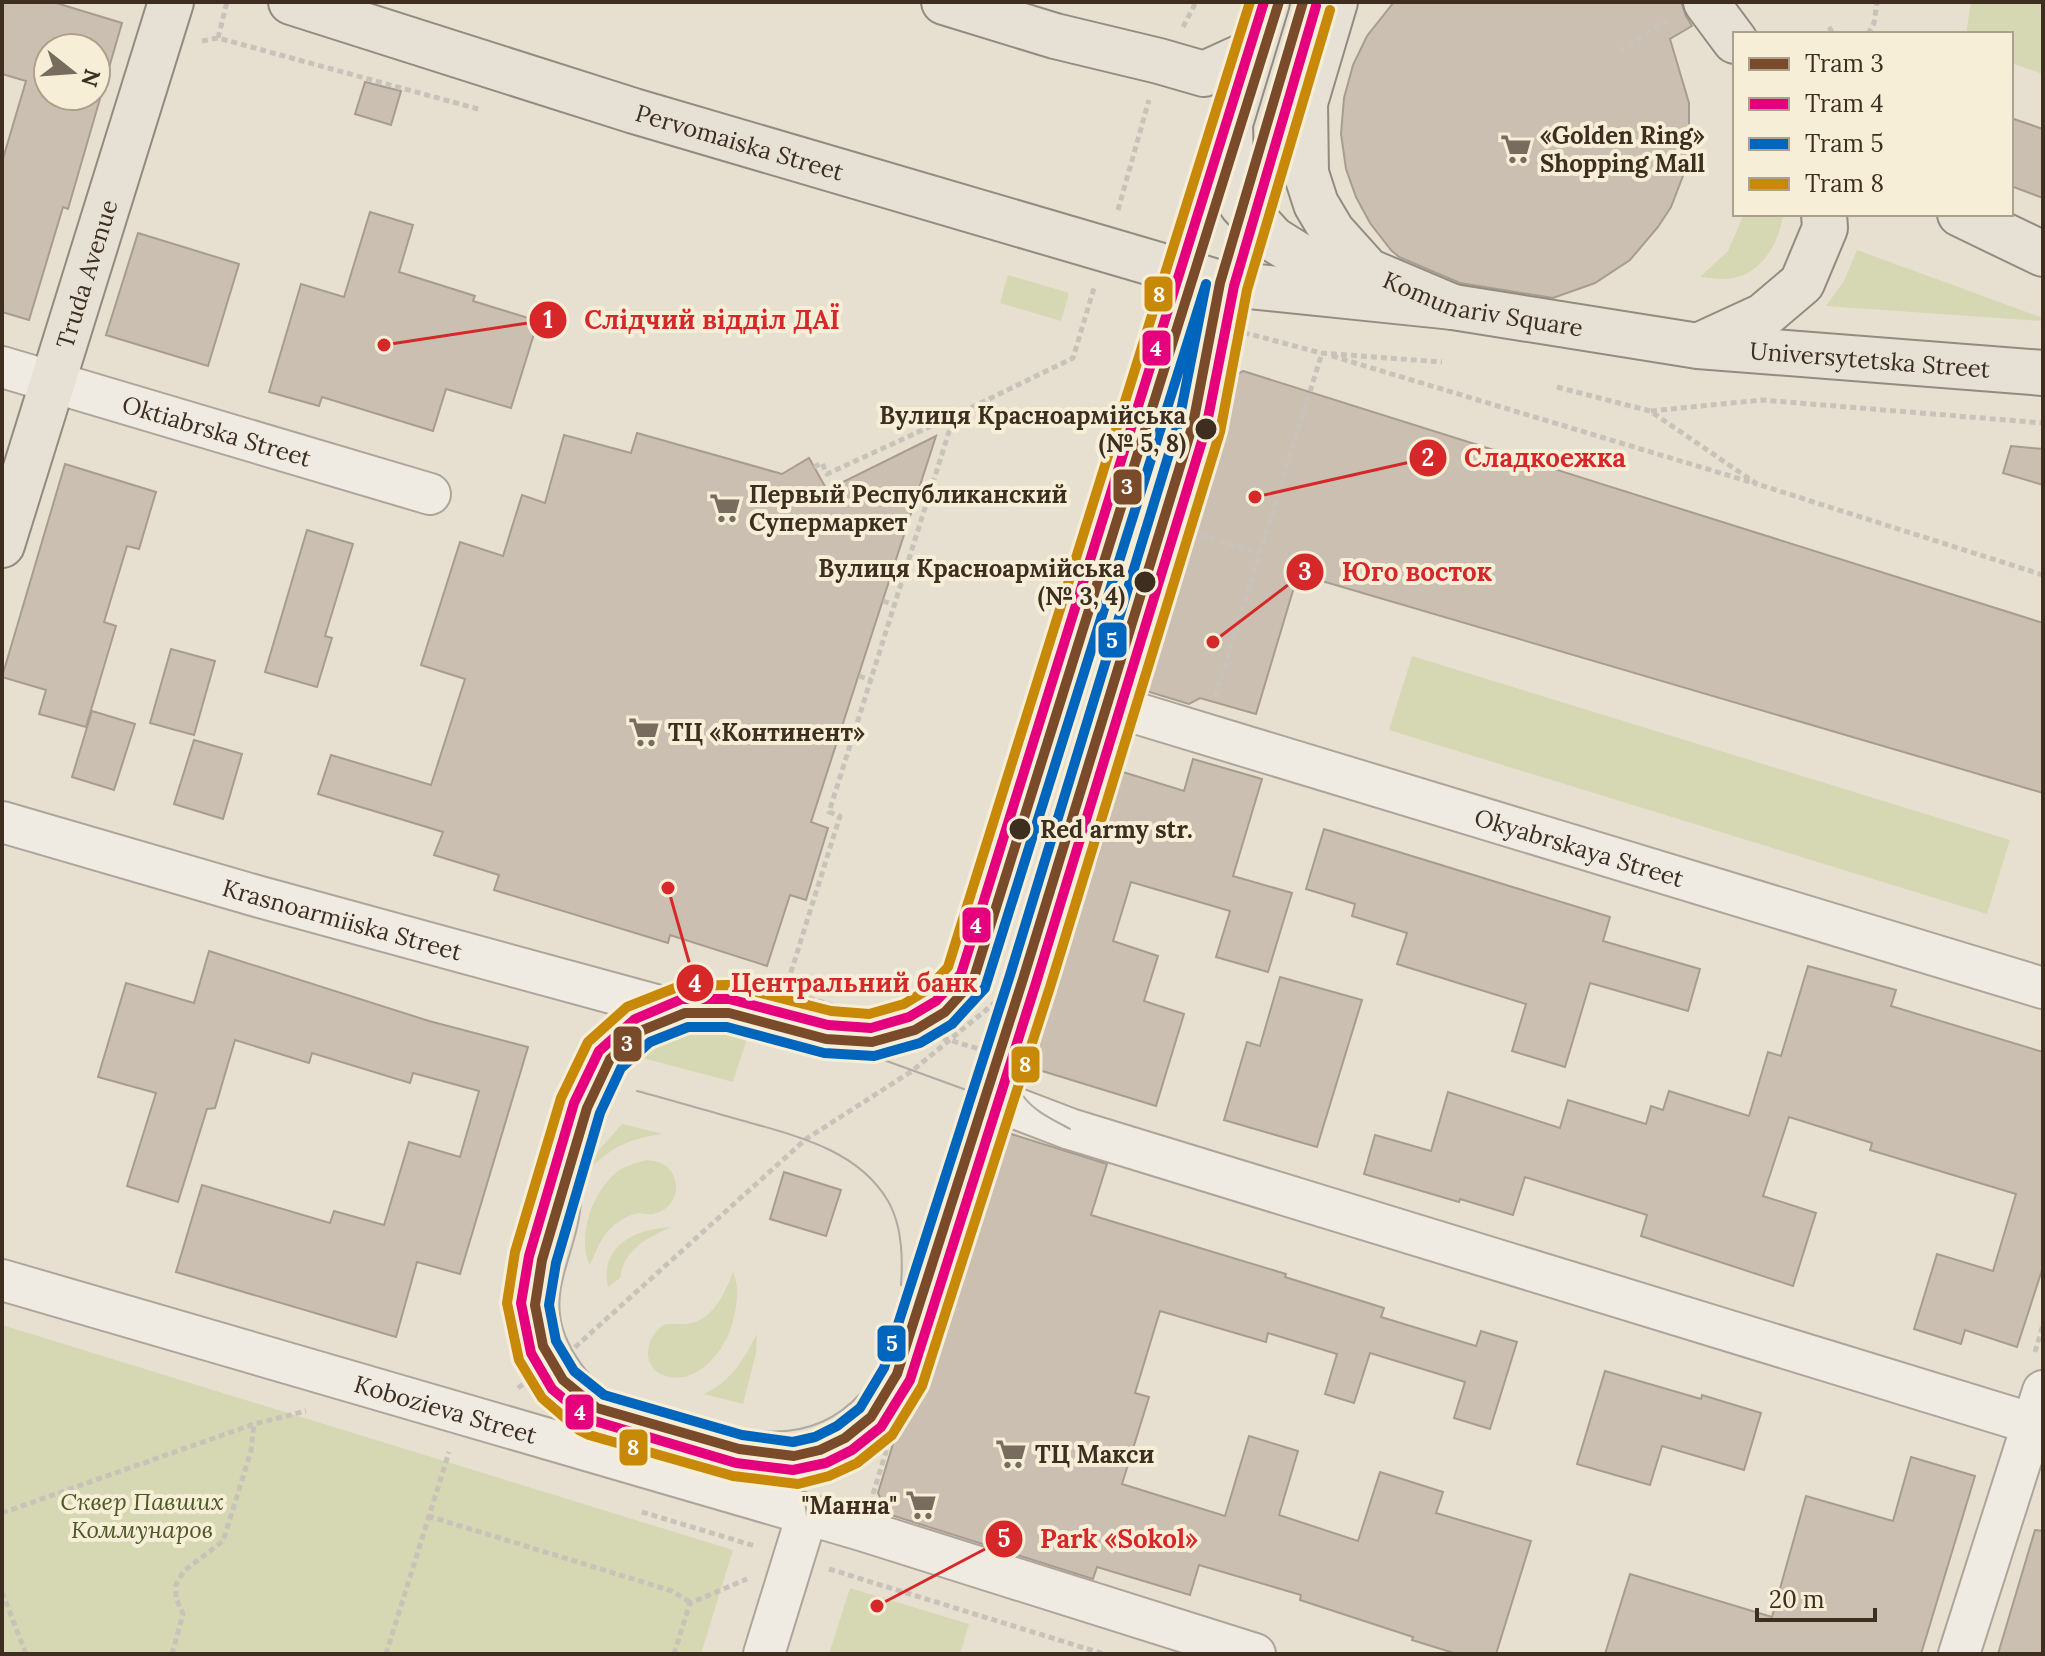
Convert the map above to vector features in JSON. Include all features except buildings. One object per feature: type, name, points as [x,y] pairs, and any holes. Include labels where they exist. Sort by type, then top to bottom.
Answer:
[{"type":"main road","name":"Truda Avenue","points":[[2,545],[171,2]]},
{"type":"main road","name":"Pervomaiska Street","points":[[291,2],[634,111],[1220,283],[1453,307]]},
{"type":"main road","points":[[944,2],[1055,36],[1204,74],[1250,53]]},
{"type":"main road","points":[[1267,2],[1230,124],[1231,161],[1241,204],[1273,239],[1313,264],[1453,307]]},
{"type":"main road","name":"Komunariv Square","points":[[1335,2],[1305,103],[1306,173],[1316,204],[1332,231],[1368,271],[1453,307],[1698,346]]},
{"type":"main road","points":[[1698,346],[1763,316],[1802,283],[1825,228],[1824,216]]},
{"type":"main road","points":[[1964,216],[2043,254]]},
{"type":"main road","name":"Universytetska Street","points":[[1698,346],[2043,373]]},
{"type":"street","name":"Oktiabrska Street","points":[[2,367],[430,494]]},
{"type":"street","name":"Okyabrskaya Street","points":[[1116,707],[2043,988]]},
{"type":"street","name":"Krasnoarmiiska Street","points":[[2,822],[260,897],[685,1013]]},
{"type":"street","points":[[994,1100],[1070,1129],[2040,1414],[1959,1654]]},
{"type":"street","name":"Kobozieva Street","points":[[2,1280],[861,1530],[1255,1654]]},
{"type":"street","points":[[764,1654],[807,1515]]},
{"type":"path","points":[[218,38],[227,2]]},
{"type":"path","points":[[1869,32],[1874,23],[1877,2]]},
{"type":"path","points":[[1620,50],[1716,19]]},
{"type":"path","points":[[1829,27],[1832,32]]},
{"type":"path","points":[[814,467],[822,463],[827,474],[1073,358],[1093,288]]},
{"type":"path","points":[[828,1582],[861,1530],[1233,329],[1757,484],[2043,575]]},
{"type":"path","points":[[1321,353],[1442,362]]},
{"type":"path","points":[[1204,733],[1321,353]]},
{"type":"path","points":[[1557,387],[1650,411],[1757,484]]},
{"type":"path","points":[[1650,411],[1762,400],[2043,423]]},
{"type":"path","points":[[954,416],[829,812],[840,816],[785,991],[1006,1057]]},
{"type":"path","points":[[1171,526],[1260,553]]},
{"type":"path","points":[[883,601],[895,605]]},
{"type":"path","points":[[859,676],[871,680]]},
{"type":"path","points":[[386,1654],[448,1452],[472,1417],[573,1349],[806,1139],[912,1071],[1032,971]]},
{"type":"path","points":[[2,1513],[254,1424],[309,1410]]},
{"type":"path","points":[[172,1654],[183,1614],[176,1598],[176,1585],[184,1571],[223,1541],[251,1451],[254,1424]]},
{"type":"path","points":[[428,1516],[672,1591],[691,1603]]},
{"type":"path","points":[[674,1654],[691,1603],[793,1558]]},
{"type":"path","points":[[2,1592],[26,1654]]},
{"type":"green space","points":[[1971,2],[2043,2],[2043,74],[2013,64],[2013,32],[1966,32]]},
{"type":"green space","points":[[1743,216],[1783,216],[1774,245],[1753,269],[1734,278],[1700,277],[1728,251]]},
{"type":"green space","points":[[1857,250],[2043,318],[2043,321],[1826,306],[1844,281]]},
{"type":"green space","points":[[1008,275],[1069,293],[1061,321],[1000,303]]},
{"type":"green space","points":[[1412,656],[2010,840],[1987,914],[1389,730]]},
{"type":"green space","points":[[688,1025],[724,1025],[749,1032],[733,1082],[628,1054],[646,1041]]},
{"type":"green space","points":[[622,1124],[663,1134],[623,1144],[590,1169],[598,1151]]},
{"type":"green space","points":[[647,1160],[665,1166],[674,1177],[676,1190],[671,1203],[660,1212],[634,1214],[615,1225],[602,1240],[590,1265],[585,1241],[594,1202],[617,1172]]},
{"type":"green space","points":[[671,1227],[638,1246],[626,1259],[620,1278],[608,1287],[609,1260],[623,1242],[645,1231]]},
{"type":"green space","points":[[733,1272],[737,1290],[736,1309],[730,1331],[719,1352],[702,1369],[692,1374],[669,1377],[660,1374],[653,1368],[648,1354],[656,1331],[663,1325],[688,1324],[705,1317],[722,1296]]},
{"type":"green space","name":"Сквер Павших Коммунаров","points":[[2,1325],[733,1550],[701,1654],[2,1654]]},
{"type":"green space","points":[[757,1334],[756,1353],[743,1404],[704,1394],[729,1376],[742,1361]]},
{"type":"green space","points":[[850,1588],[969,1624],[960,1654],[829,1654]]},
{"type":"tram line","name":"8","points":[[1250,2],[948,967],[927,990],[904,1004],[869,1014],[831,1011],[729,985],[680,986],[627,1007],[588,1042],[561,1098],[515,1252],[507,1303],[519,1360],[542,1398],[589,1435],[733,1476],[798,1484],[829,1476],[857,1463],[892,1435],[922,1386],[1050,987],[1220,432],[1247,290],[1330,10]]},
{"type":"tram line","name":"4","points":[[1264,2],[961,974],[936,1001],[909,1017],[871,1028],[828,1025],[729,999],[682,999],[635,1019],[599,1051],[574,1103],[529,1256],[521,1303],[531,1353],[552,1389],[588,1419],[736,1463],[793,1470],[826,1463],[852,1450],[881,1427],[910,1380],[1036,983],[1206,428],[1234,286],[1316,6]]},
{"type":"tram line","name":"3","points":[[1279,2],[973,981],[945,1012],[915,1030],[872,1042],[826,1039],[729,1013],[685,1013],[643,1030],[610,1059],[587,1108],[542,1260],[535,1305],[543,1346],[563,1380],[597,1408],[739,1449],[794,1456],[820,1450],[845,1438],[871,1417],[897,1374],[1023,979],[1193,424],[1220,283],[1303,2]]},
{"type":"tram line","name":"5","points":[[1206,284],[1179,421],[1010,975],[884,1368],[860,1408],[837,1426],[815,1437],[793,1442],[742,1435],[604,1395],[574,1371],[556,1341],[549,1305],[556,1263],[600,1113],[621,1068],[650,1042],[688,1027],[727,1027],[824,1053],[874,1056],[920,1043],[952,1024],[985,988],[1206,284]]},
{"type":"tram line","points":[[1017,998],[1013,1062],[1018,1086],[1034,1107],[1070,1129]]},
{"type":"tram line","points":[[826,1039],[994,1100]]},
{"type":"tram line","points":[[637,1091],[801,1138],[822,1146],[859,1168],[875,1183],[893,1210],[900,1242],[901,1285]]},
{"type":"tram line","points":[[587,1108],[581,1144],[578,1226],[560,1298],[563,1329],[572,1349],[595,1380],[620,1395],[718,1424],[768,1432],[816,1424],[839,1413],[872,1379],[896,1325],[924,1235],[972,1141]]},
{"type":"tram line","points":[[739,1449],[777,1465],[803,1489],[807,1515]]},
{"type":"place","name":"«Golden Ring» Shopping Mall","points":[[1516,149]]},
{"type":"place","name":"Слідчий відділ ДАЇ","points":[[384,345]]},
{"type":"place","name":"Вулиця Красноармійська (№ 5, 8)","points":[[1206,429]]},
{"type":"place","name":"Сладкоежка","points":[[1255,497]]},
{"type":"place","name":"Первый Республиканский Супермаркет","points":[[725,508]]},
{"type":"place","name":"Вулиця Красноармійська (№ 3, 4)","points":[[1145,582]]},
{"type":"place","name":"Юго восток","points":[[1213,642]]},
{"type":"place","name":"ТЦ «Континент»","points":[[644,732]]},
{"type":"place","name":"Red army str.","points":[[1020,829]]},
{"type":"place","name":"Центральний банк","points":[[668,888]]},
{"type":"place","name":"ТЦ Макси","points":[[1011,1454]]},
{"type":"place","name":"\"Манна\"","points":[[921,1505]]},
{"type":"place","name":"Park «Sokol»","points":[[877,1606]]}]
